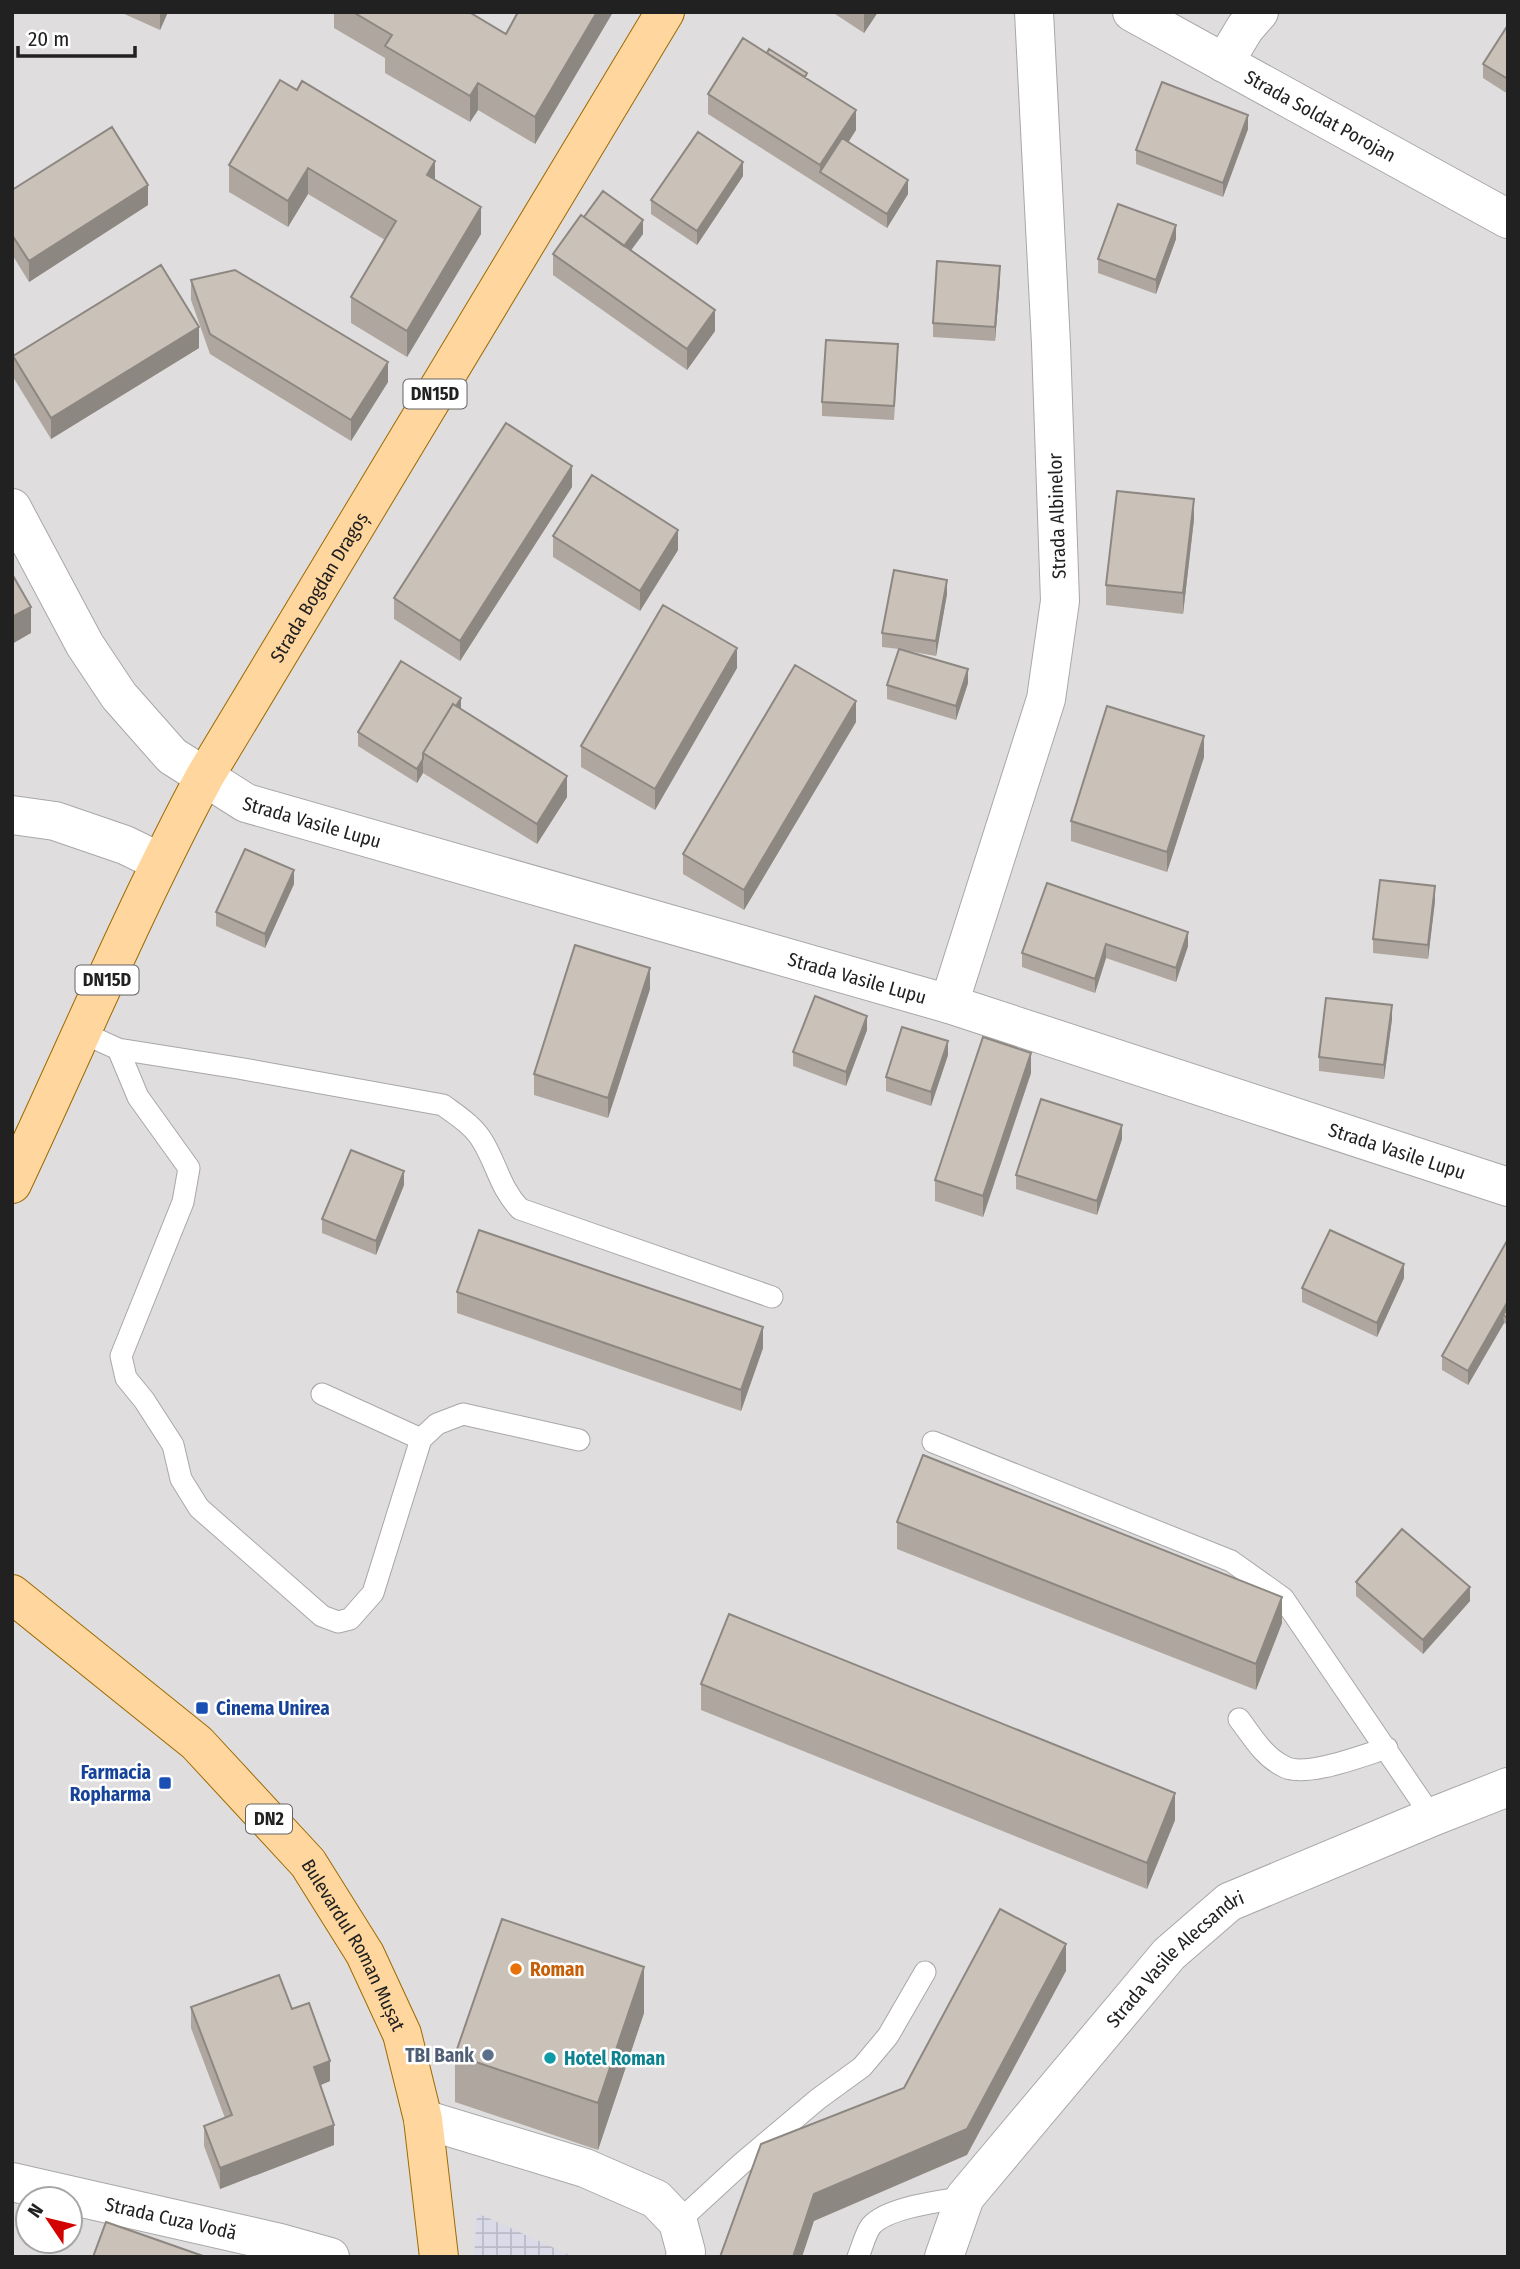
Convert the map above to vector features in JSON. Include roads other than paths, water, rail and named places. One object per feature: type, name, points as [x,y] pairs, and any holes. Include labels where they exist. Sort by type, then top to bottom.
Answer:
[{"type":"main road","name":"Strada Bogdan Dragoș","points":[[12,1184],[160,862],[205,776],[665,12]]},
{"type":"main road","name":"Bulevardul Roman Mușat","points":[[12,1594],[197,1743],[308,1863],[365,1954],[402,2034],[423,2119],[439,2257]]},
{"type":"street","name":"Strada Albinelor","points":[[949,1004],[1046,699],[1060,601],[1051,344],[1034,12]]},
{"type":"street","name":"Strada Soldat Porojan","points":[[1132,12],[1508,219]]},
{"type":"street","points":[[1224,63],[1245,28],[1259,12]]},
{"type":"street","name":"Strada Vasile Lupu","points":[[12,508],[85,645],[119,696],[172,756],[246,803],[949,1004],[1508,1187]]},
{"type":"street","points":[[12,815],[55,821],[125,845],[160,862]]},
{"type":"street","name":"Strada Vasile Alecsandri","points":[[944,2257],[965,2197],[1169,1954],[1229,1902],[1508,1787]]},
{"type":"street","points":[[423,2119],[584,2168],[656,2199],[682,2239]]},
{"type":"street","name":"Strada Cuza Vodă","points":[[12,2182],[280,2243],[330,2257]]},
{"type":"lane","points":[[83,1033],[118,1049],[443,1105],[468,1123],[483,1141],[507,1195],[520,1209],[772,1297]]},
{"type":"lane","points":[[118,1049],[138,1097],[189,1168],[183,1202],[121,1356],[126,1378],[144,1399],[173,1445],[181,1479],[199,1508],[322,1616],[338,1622],[350,1619],[373,1592],[421,1439],[437,1424],[463,1414],[579,1440]]},
{"type":"lane","points":[[322,1394],[421,1439]]},
{"type":"lane","points":[[933,1442],[1231,1561],[1283,1598],[1432,1817]]},
{"type":"lane","points":[[1240,1718],[1263,1751],[1285,1768],[1321,1769],[1387,1748]]},
{"type":"lane","points":[[682,2239],[760,2148],[818,2099],[862,2067],[888,2036],[925,1972]]},
{"type":"lane","points":[[859,2257],[872,2226],[885,2216],[919,2204],[965,2197]]},
{"type":"place","name":"Cinema Unirea","points":[[202,1708]]},
{"type":"place","name":"Farmacia Ropharma","points":[[165,1783]]},
{"type":"place","name":"Roman","points":[[516,1969]]},
{"type":"place","name":"TBI Bank","points":[[488,2055]]},
{"type":"place","name":"Hotel Roman","points":[[550,2058]]}]
